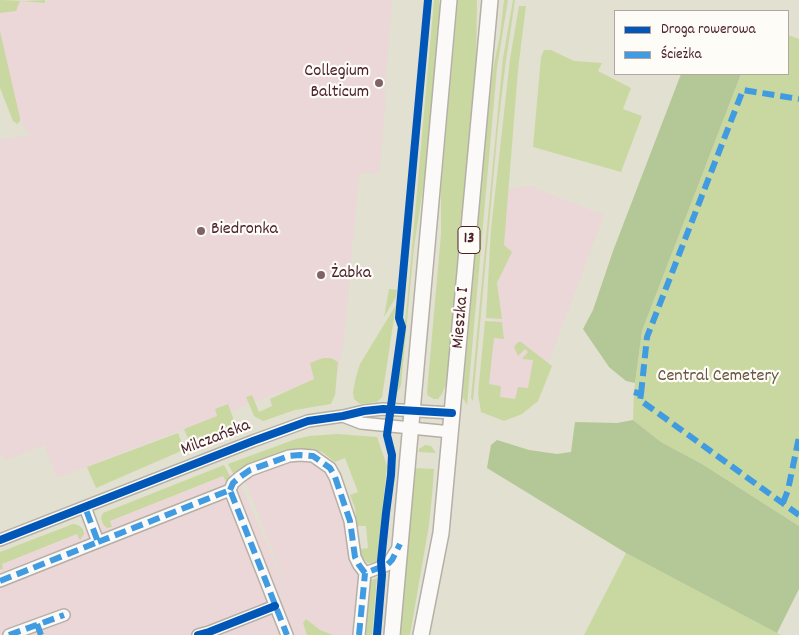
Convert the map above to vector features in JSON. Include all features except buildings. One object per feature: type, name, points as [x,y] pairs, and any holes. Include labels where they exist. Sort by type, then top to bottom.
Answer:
[{"type":"main road","points":[[392,635],[450,0]]},
{"type":"main road","name":"Mieszka I","points":[[421,635],[441,532],[490,0]]},
{"type":"street","name":"Milczańska","points":[[0,540],[286,428],[318,418],[383,409],[452,413]]},
{"type":"street","name":"Milczańska","points":[[343,416],[361,423],[451,432]]},
{"type":"street","points":[[287,635],[230,490],[233,483],[240,476],[250,470],[289,456],[300,455],[313,456],[323,462],[336,477],[350,520],[356,557],[365,573],[359,635]]},
{"type":"street","points":[[0,581],[230,490]]},
{"type":"street","points":[[85,507],[98,542]]},
{"type":"street","points":[[365,573],[392,560],[400,544]]},
{"type":"street","points":[[198,635],[275,606]]},
{"type":"street","points":[[9,635],[39,630],[64,615]]},
{"type":"shaded area","points":[[0,0],[46,4],[47,0],[392,0],[384,101],[386,101],[379,174],[359,173],[344,338],[338,372],[330,383],[320,382],[278,393],[57,478],[44,445],[5,460],[0,455],[0,140],[30,135],[9,106],[0,66]]},
{"type":"shaded area","points":[[529,186],[604,215],[534,399],[485,407],[509,189]]},
{"type":"shaded area","points":[[300,459],[311,460],[320,464],[329,475],[345,519],[361,577],[354,635],[333,635],[320,630],[306,619],[303,623],[307,635],[0,635],[0,565],[235,472],[290,597],[246,482],[256,474]]},
{"type":"green space","points":[[0,0],[45,0],[45,3],[20,1],[16,11],[0,13]]},
{"type":"green space","points":[[434,0],[439,0],[440,11],[425,175],[414,247],[401,385],[396,395],[407,304]]},
{"type":"green space","points":[[458,0],[477,0],[476,72],[449,377],[442,394],[438,399],[434,399],[428,396],[427,392],[441,234],[441,187]]},
{"type":"green space","points":[[504,0],[508,0],[497,68],[467,405],[463,398],[464,380],[485,143],[493,69],[500,35]]},
{"type":"green space","points":[[513,0],[515,0],[498,127],[473,401],[471,398],[503,58]]},
{"type":"green space","points":[[519,6],[526,6],[518,70],[504,245],[512,252],[497,283],[502,319],[486,318],[491,229],[510,59]]},
{"type":"green space","points":[[0,31],[20,118],[17,124],[13,121],[0,88]]},
{"type":"green space","name":"Central Cemetery","points":[[789,35],[799,39],[799,526],[702,464],[661,442],[633,420],[634,392],[642,331],[741,75],[789,75]]},
{"type":"green space","points":[[544,50],[551,50],[574,61],[602,63],[598,71],[631,88],[623,109],[642,116],[621,172],[533,147],[541,57]]},
{"type":"green space","points":[[681,75],[741,75],[642,331],[635,383],[626,381],[609,367],[583,329],[593,310],[613,251]]},
{"type":"green space","points":[[389,289],[397,290],[396,297],[384,317]]},
{"type":"green space","points":[[396,305],[382,397],[377,402],[360,404],[354,399],[353,392],[360,364]]},
{"type":"green space","points":[[485,321],[502,322],[504,339],[494,338],[489,384],[501,387],[500,397],[515,399],[518,387],[528,388],[533,360],[522,359],[528,352],[525,349],[518,356],[514,347],[518,342],[521,342],[552,366],[538,401],[522,414],[504,421],[481,412],[478,394]]},
{"type":"green space","points":[[323,358],[331,358],[338,362],[335,395],[331,404],[295,410],[263,421],[254,416],[246,397],[252,395],[259,412],[272,406],[270,399],[314,379],[310,363]]},
{"type":"green space","points":[[228,404],[236,426],[233,432],[194,448],[191,446],[184,429],[217,416],[215,409]]},
{"type":"green space","points":[[633,420],[661,442],[702,464],[799,526],[799,589],[777,633],[626,553],[487,468],[491,445],[497,440],[529,450],[557,454],[571,452],[575,422],[617,423]]},
{"type":"green space","points":[[178,433],[183,446],[181,451],[96,488],[87,467]]},
{"type":"green space","points":[[337,434],[377,437],[387,466],[377,563],[368,563],[360,556],[361,549],[368,548],[366,526],[357,526],[355,508],[350,495],[358,492],[345,458],[335,462],[322,452],[305,449],[294,450],[243,469],[234,475],[228,464],[296,439]]},
{"type":"green space","points":[[425,445],[431,446],[436,453],[419,452],[419,449]]},
{"type":"green space","points":[[224,465],[231,478],[227,484],[223,476],[110,521],[112,527],[107,528],[103,524],[101,518],[103,513]]},
{"type":"green space","points":[[415,468],[434,469],[432,496],[429,525],[410,635],[399,635]]},
{"type":"green space","points":[[73,524],[83,529],[84,534],[80,540],[77,534],[2,564],[3,569],[0,569],[0,552]]},
{"type":"green space","points":[[626,553],[781,635],[584,635]]},
{"type":"green space","points":[[377,578],[372,635],[364,635],[368,585],[371,580]]},
{"type":"green space","points":[[306,619],[320,630],[333,635],[307,635],[303,623]]},
{"type":"marked path","points":[[641,394],[647,337],[743,90],[799,99]]},
{"type":"marked path","points":[[634,392],[641,394],[640,400],[799,515]]},
{"type":"marked path","points":[[783,503],[788,490],[799,437]]},
{"type":"marked path","points":[[230,490],[233,483],[250,470],[289,456],[313,456],[330,468],[335,477],[350,521],[355,557],[365,573],[387,565],[392,560],[400,544]]},
{"type":"marked path","points":[[98,542],[230,490],[287,635]]},
{"type":"marked path","points":[[0,581],[98,542],[85,507]]},
{"type":"marked path","points":[[359,635],[365,573]]},
{"type":"marked path","points":[[9,635],[64,615]]},
{"type":"marked path","points":[[37,624],[41,635]]},
{"type":"cycle path","points":[[377,635],[382,575],[381,561],[391,475],[392,455],[387,435],[402,327],[399,318],[428,0]]},
{"type":"cycle path","points":[[0,540],[308,421],[383,409],[452,413]]},
{"type":"cycle path","points":[[198,635],[275,606]]},
{"type":"place","name":"Collegium Balticum","points":[[379,83]]},
{"type":"place","name":"Biedronka","points":[[201,231]]},
{"type":"place","name":"Żabka","points":[[321,275]]}]
